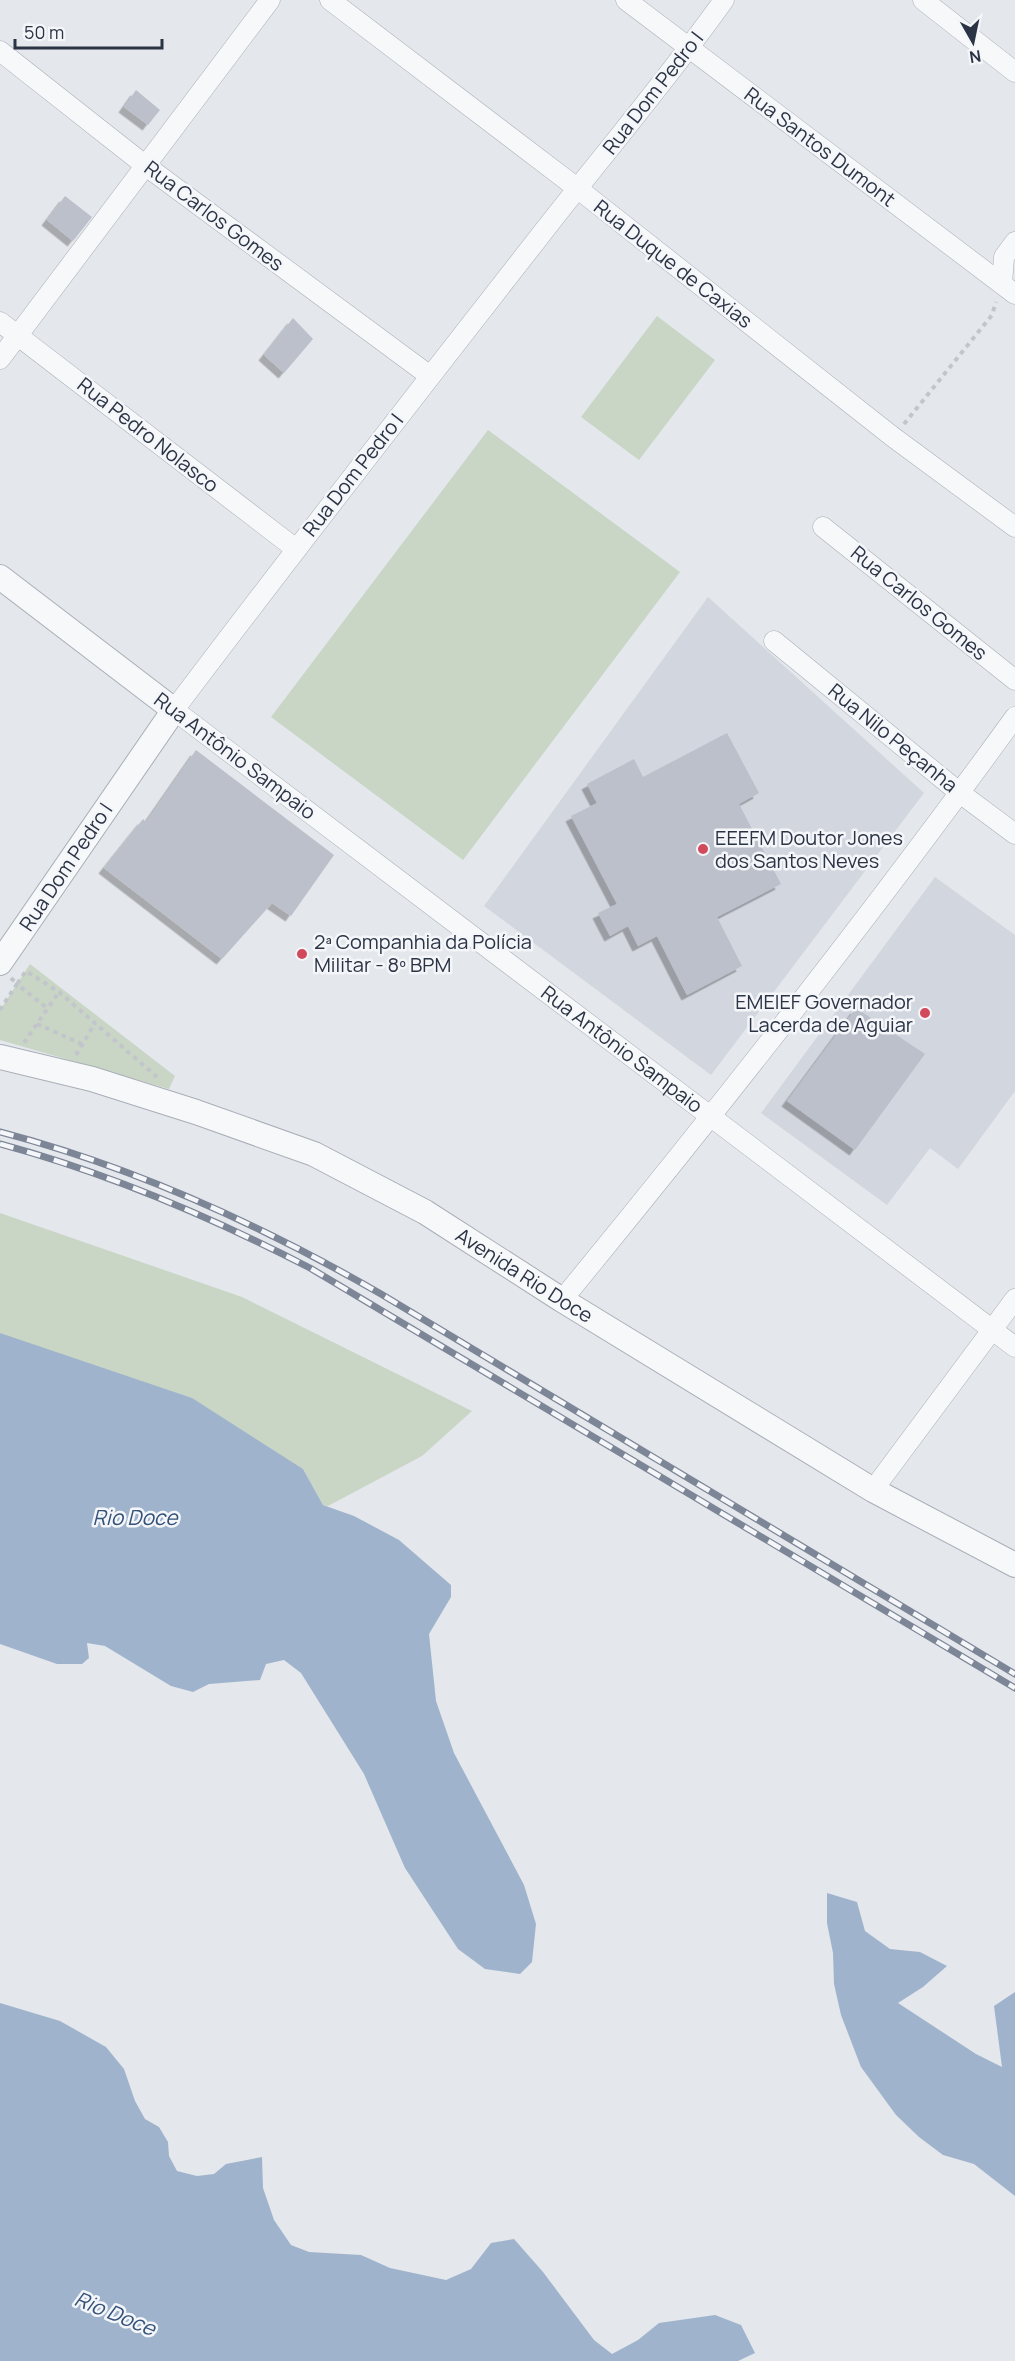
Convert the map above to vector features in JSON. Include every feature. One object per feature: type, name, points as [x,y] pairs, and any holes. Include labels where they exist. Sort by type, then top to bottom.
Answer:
[{"type":"street","points":[[0,359],[270,0]]},
{"type":"street","name":"Rua Duque de Caxias","points":[[330,0],[577,188],[893,437],[1015,527]]},
{"type":"street","name":"Rua Santos Dumont","points":[[626,0],[1011,285]]},
{"type":"street","name":"Rua Dom Pedro I","points":[[0,963],[174,710],[430,376],[577,188],[690,49],[724,0]]},
{"type":"street","points":[[923,0],[1015,72]]},
{"type":"street","name":"Rua Carlos Gomes","points":[[0,51],[146,166],[430,376]]},
{"type":"street","points":[[1011,285],[1004,257],[1015,242]]},
{"type":"street","name":"Rua Pedro Nolasco","points":[[0,322],[296,549]]},
{"type":"street","name":"Rua Carlos Gomes","points":[[823,527],[1015,680]]},
{"type":"street","name":"Rua Antônio Sampaio","points":[[0,577],[1015,1347]]},
{"type":"street","name":"Rua Nilo Peçanha","points":[[774,641],[960,793],[1015,834]]},
{"type":"street","points":[[562,1300],[711,1118],[960,793],[1015,717]]},
{"type":"street","name":"Avenida Rio Doce","points":[[0,1057],[92,1079],[196,1112],[314,1154],[425,1212],[562,1300],[873,1490],[1015,1565]]},
{"type":"street","points":[[873,1490],[1015,1299]]},
{"type":"path","points":[[893,437],[992,315],[1011,285]]},
{"type":"path","points":[[0,1010],[26,970],[58,992],[160,1079],[149,1076]]},
{"type":"path","points":[[17,984],[47,1008]]},
{"type":"path","points":[[35,1044],[25,1041],[58,992]]},
{"type":"path","points":[[75,1056],[95,1023]]},
{"type":"path","points":[[36,1024],[82,1044]]},
{"type":"path","points":[[65,1053],[86,1058]]},
{"type":"shaded area","name":"EEEFM Doutor Jones dos Santos Neves","points":[[708,597],[924,793],[711,1075],[484,906]]},
{"type":"shaded area","name":"EMEIEF Governador Lacerda de Aguiar","points":[[935,877],[1015,935],[1015,1091],[958,1169],[930,1148],[887,1205],[761,1113]]},
{"type":"green space","points":[[657,316],[715,360],[639,460],[581,417]]},
{"type":"green space","points":[[488,430],[680,572],[463,860],[271,717]]},
{"type":"green space","points":[[30,964],[175,1076],[169,1089],[0,1040],[0,1010]]},
{"type":"green space","points":[[0,1213],[242,1297],[472,1411],[422,1456],[328,1506],[323,1505],[303,1469],[0,1333]]},
{"type":"water","name":"Rio Doce","points":[[0,1333],[192,1398],[303,1469],[323,1505],[354,1516],[399,1540],[451,1585],[451,1597],[429,1634],[436,1701],[454,1753],[524,1885],[536,1924],[532,1962],[520,1974],[485,1969],[458,1949],[405,1868],[364,1774],[301,1673],[284,1660],[266,1664],[260,1680],[209,1684],[193,1692],[171,1686],[105,1646],[87,1643],[89,1658],[82,1664],[57,1664],[0,1644]]},
{"type":"water","points":[[827,1893],[857,1902],[865,1931],[890,1949],[920,1952],[947,1966],[923,1987],[898,2003],[976,2054],[1002,2067],[994,2006],[1015,1992],[1015,2196],[974,2164],[943,2155],[919,2137],[896,2115],[861,2067],[841,2015],[834,1984],[833,1953],[827,1923]]},
{"type":"water","name":"Rio Doce","points":[[0,2003],[60,2021],[106,2047],[124,2069],[135,2101],[145,2119],[159,2127],[168,2142],[169,2156],[177,2171],[197,2176],[214,2174],[226,2164],[262,2157],[263,2188],[274,2220],[291,2245],[309,2252],[361,2255],[390,2268],[446,2280],[471,2269],[491,2243],[514,2239],[543,2272],[594,2340],[612,2354],[638,2340],[659,2323],[715,2315],[741,2325],[755,2353],[738,2361],[0,2361]]},
{"type":"building","points":[[136,90],[160,110],[148,125],[124,107]]},
{"type":"building","points":[[65,196],[92,217],[73,241],[47,220]]},
{"type":"building","points":[[293,318],[313,339],[284,373],[264,355]]},
{"type":"building","points":[[727,733],[759,793],[739,804],[781,884],[717,917],[742,966],[687,995],[657,936],[638,946],[628,926],[610,936],[598,913],[617,904],[571,816],[597,803],[587,784],[634,759],[643,777]]},
{"type":"building","points":[[196,750],[334,855],[291,916],[272,903],[222,959],[104,868],[143,819],[146,822]]},
{"type":"building","points":[[856,1008],[925,1054],[855,1150],[787,1101]]},
{"type":"railway","points":[[0,1132],[50,1146],[148,1180],[290,1244],[381,1294],[1015,1674]]},
{"type":"railway","points":[[0,1144],[80,1168],[158,1198],[235,1231],[310,1268],[1015,1688]]},
{"type":"place","name":"EEEFM Doutor Jones dos Santos Neves","points":[[703,849]]},
{"type":"place","name":"2ª Companhia da Polícia Militar - 8º BPM","points":[[302,954]]},
{"type":"place","name":"EMEIEF Governador Lacerda de Aguiar","points":[[925,1013]]}]
